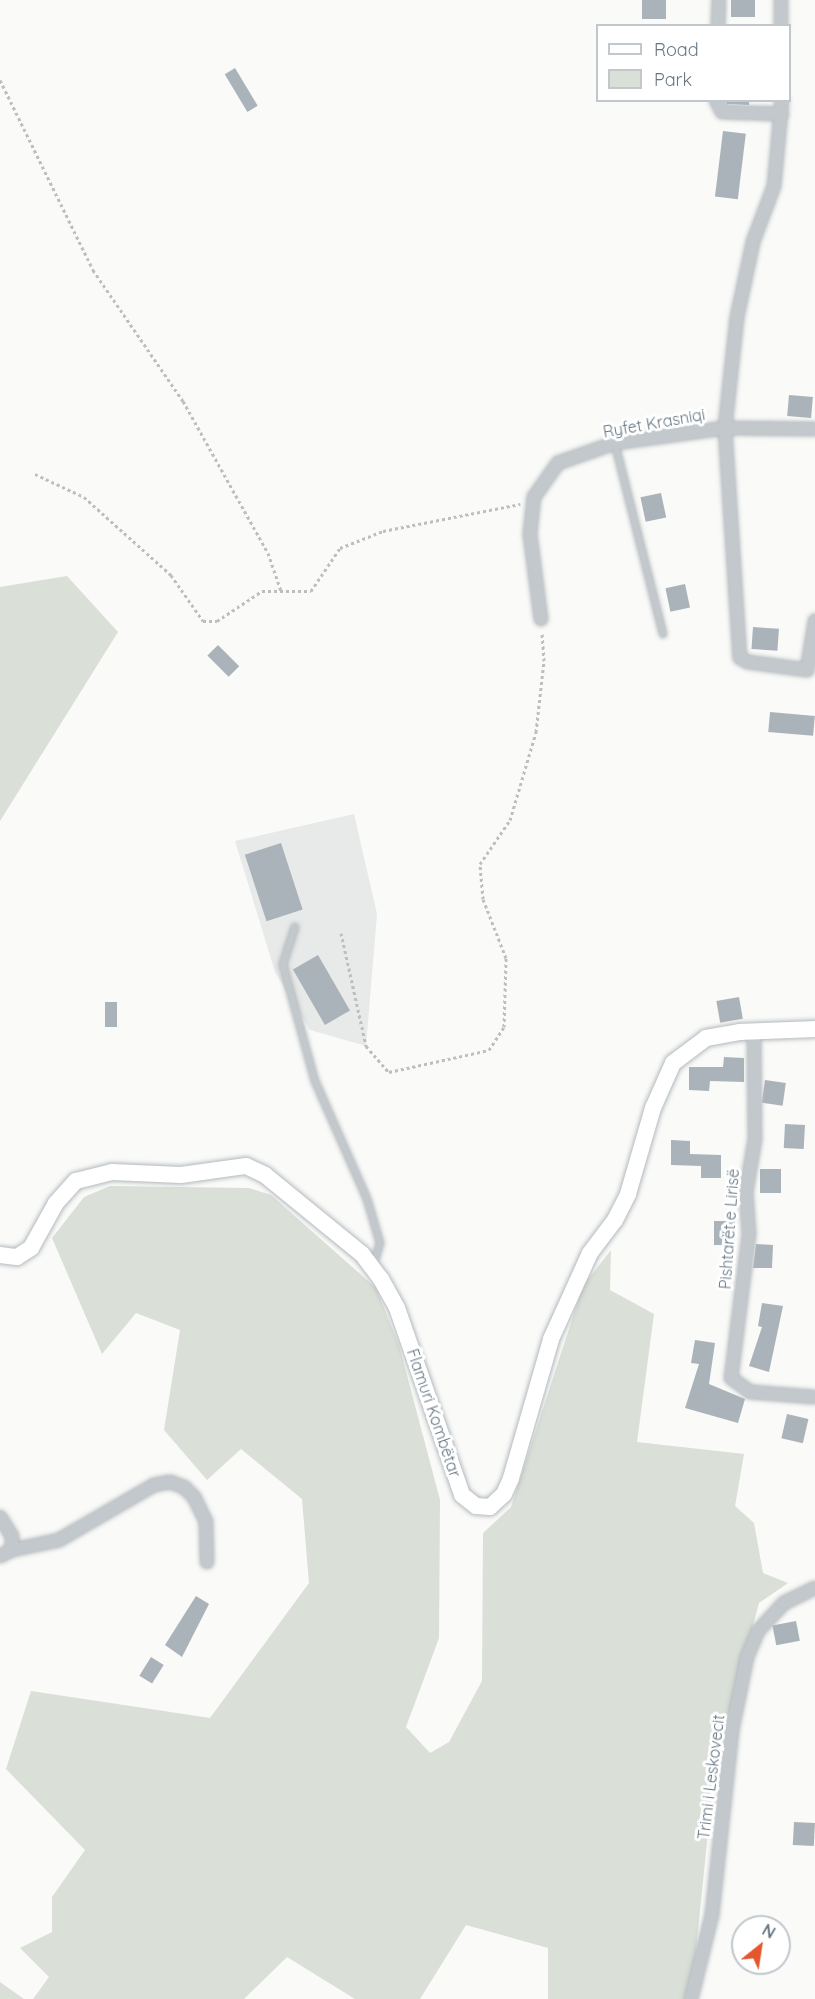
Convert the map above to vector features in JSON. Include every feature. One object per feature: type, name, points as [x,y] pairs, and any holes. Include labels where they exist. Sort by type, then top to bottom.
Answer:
[{"type":"street","points":[[718,0],[718,24]]},
{"type":"street","points":[[781,0],[781,24]]},
{"type":"street","points":[[717,102],[722,112],[782,114]]},
{"type":"street","points":[[782,102],[774,186],[753,242],[737,317],[724,428],[740,658],[748,662],[807,670],[815,621]]},
{"type":"street","name":"Ryfet Krasniqi","points":[[541,619],[530,534],[534,501],[558,463],[615,443],[724,428],[815,429]]},
{"type":"street","name":"Flamuri Kombëtar","points":[[0,1255],[17,1257],[31,1248],[62,1194],[76,1181],[112,1172],[181,1174],[246,1166],[280,1184],[304,1208],[362,1254],[373,1268],[397,1308],[462,1495],[476,1506],[490,1508],[504,1494],[511,1478],[551,1339],[590,1253],[615,1220],[628,1194],[653,1108],[673,1063],[706,1038],[754,1031],[815,1029]]},
{"type":"street","name":"Pishtarët e Lirisë","points":[[754,1031],[755,1139],[746,1192],[749,1234],[731,1378],[750,1392],[813,1397]]},
{"type":"street","points":[[0,1556],[12,1550],[59,1540],[154,1485],[170,1482],[184,1487],[194,1497],[206,1522],[207,1562]]},
{"type":"street","points":[[0,1517],[12,1536],[12,1550]]},
{"type":"street","name":"Trimi i Leskovecit","points":[[691,1999],[712,1916],[732,1730],[747,1657],[758,1631],[784,1604],[815,1588]]},
{"type":"lane","points":[[615,443],[663,634]]},
{"type":"lane","points":[[295,927],[283,965],[315,1080],[367,1199],[377,1232],[380,1243],[373,1268]]},
{"type":"path","points":[[0,80],[93,270],[183,401],[268,553],[281,591]]},
{"type":"path","points":[[35,474],[84,497],[171,575],[203,621],[217,621],[262,591],[311,591],[340,548],[383,531],[534,501]]},
{"type":"path","points":[[341,933],[366,1046],[389,1072],[489,1050],[504,1027],[506,958],[483,899],[480,864],[510,820],[536,732],[544,661],[541,619]]},
{"type":"shaded area","points":[[354,814],[377,914],[366,1046],[310,1030],[275,972],[235,841]]},
{"type":"green space","points":[[67,576],[118,632],[0,821],[0,587]]},
{"type":"green space","points":[[110,1186],[249,1188],[271,1195],[376,1288],[399,1345],[440,1500],[439,1638],[406,1727],[430,1753],[449,1742],[482,1681],[483,1533],[511,1507],[583,1286],[611,1250],[610,1290],[654,1314],[637,1442],[744,1454],[735,1506],[754,1523],[763,1573],[788,1583],[759,1603],[715,1764],[691,1999],[548,1999],[548,1948],[466,1925],[420,1999],[355,1999],[287,1957],[244,1999],[33,1999],[49,1977],[20,1948],[52,1932],[52,1897],[85,1850],[6,1769],[31,1691],[210,1718],[309,1583],[302,1499],[241,1449],[207,1480],[164,1430],[180,1330],[136,1313],[102,1354],[52,1238],[84,1197]]},
{"type":"green space","points":[[0,1982],[24,1999],[0,1999]]},
{"type":"building","points":[[642,0],[666,0],[666,19],[642,19]]},
{"type":"building","points":[[731,0],[755,0],[755,17],[731,17]]},
{"type":"building","points":[[235,68],[258,106],[247,112],[225,74]]},
{"type":"building","points":[[726,102],[749,102],[749,105],[727,104]]},
{"type":"building","points":[[723,131],[746,134],[738,199],[715,197]]},
{"type":"building","points":[[789,395],[813,397],[811,418],[787,416]]},
{"type":"building","points":[[661,493],[666,517],[646,522],[640,497]]},
{"type":"building","points":[[685,584],[690,607],[670,612],[665,588]]},
{"type":"building","points":[[753,627],[779,629],[777,651],[751,649]]},
{"type":"building","points":[[218,645],[239,666],[229,677],[207,656]]},
{"type":"building","points":[[770,712],[815,716],[813,736],[768,732]]},
{"type":"building","points":[[281,843],[303,910],[266,921],[245,855]]},
{"type":"building","points":[[318,955],[350,1010],[325,1025],[293,970]]},
{"type":"building","points":[[739,997],[743,1019],[720,1023],[716,1001]]},
{"type":"building","points":[[105,1002],[117,1002],[117,1027],[105,1027]]},
{"type":"building","points":[[724,1057],[744,1058],[744,1082],[710,1081],[709,1091],[689,1090],[689,1067],[723,1067]]},
{"type":"building","points":[[765,1080],[786,1083],[783,1106],[762,1103]]},
{"type":"building","points":[[785,1124],[805,1125],[804,1149],[784,1148]]},
{"type":"building","points":[[671,1140],[690,1141],[690,1154],[721,1155],[721,1178],[701,1178],[701,1166],[671,1165]]},
{"type":"building","points":[[760,1169],[781,1169],[781,1193],[760,1193]]},
{"type":"building","points":[[714,1221],[735,1221],[735,1245],[714,1245]]},
{"type":"building","points":[[756,1244],[773,1245],[772,1268],[753,1268]]},
{"type":"building","points":[[762,1303],[783,1306],[769,1372],[749,1366],[762,1327],[758,1326]]},
{"type":"building","points":[[695,1340],[715,1343],[709,1384],[745,1399],[738,1423],[685,1408],[699,1364],[691,1363]]},
{"type":"building","points":[[787,1414],[808,1419],[803,1443],[781,1438]]},
{"type":"building","points":[[196,1596],[209,1604],[182,1657],[165,1645]]},
{"type":"building","points":[[796,1621],[800,1641],[776,1645],[772,1626]]},
{"type":"building","points":[[151,1657],[164,1665],[152,1684],[139,1676]]},
{"type":"building","points":[[794,1822],[815,1823],[814,1846],[793,1845]]}]
